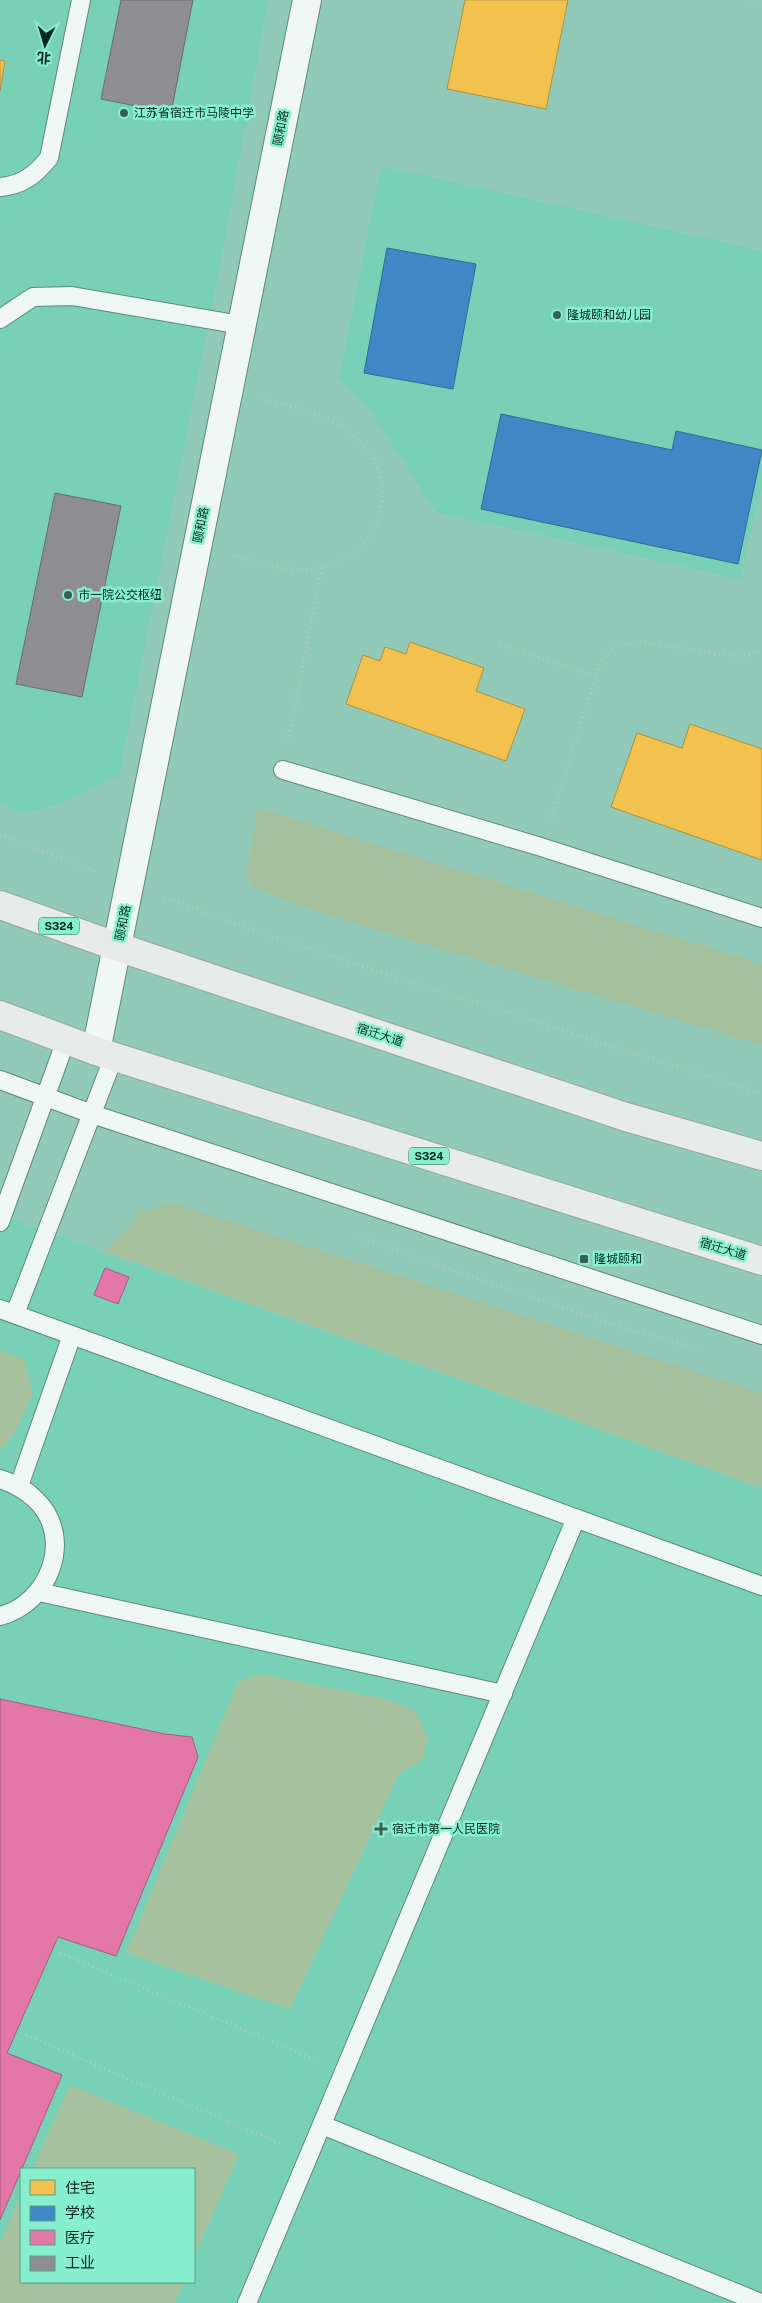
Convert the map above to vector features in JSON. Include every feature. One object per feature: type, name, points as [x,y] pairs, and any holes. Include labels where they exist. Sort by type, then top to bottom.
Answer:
[{"type":"main road","name":"宿迁大道","points":[[0,905],[118,947],[626,1117],[762,1156]]},
{"type":"main road","name":"宿迁大道","points":[[0,1015],[105,1053],[762,1261]]},
{"type":"street","name":"颐和路","points":[[105,1053],[118,947],[130,884],[307,0]]},
{"type":"lane","points":[[0,188],[33,176],[48,158],[81,0]]},
{"type":"lane","points":[[0,319],[33,297],[72,296],[241,325]]},
{"type":"lane","points":[[283,770],[541,847],[762,918]]},
{"type":"lane","points":[[0,1222],[66,1040]]},
{"type":"lane","points":[[105,1053],[92,1114],[8,1311],[762,1586]]},
{"type":"lane","points":[[0,1080],[92,1114],[762,1336]]},
{"type":"lane","points":[[19,1486],[72,1335]]},
{"type":"lane","points":[[0,1479],[19,1486],[38,1501],[50,1522],[55,1546],[51,1571],[39,1592],[23,1606],[0,1616]]},
{"type":"lane","points":[[247,2303],[576,1518]]},
{"type":"lane","points":[[39,1592],[503,1694]]},
{"type":"lane","points":[[322,2125],[761,2303]]},
{"type":"path","points":[[751,0],[762,8]]},
{"type":"path","points":[[196,548],[293,570],[322,567],[332,564],[362,546],[374,530],[383,502],[383,481],[376,461],[363,444],[345,430],[307,409],[228,391]]},
{"type":"path","points":[[283,770],[322,567]]},
{"type":"path","points":[[541,847],[600,664],[612,649],[633,641],[728,656],[754,654],[762,651]]},
{"type":"path","points":[[500,645],[596,677]]},
{"type":"path","points":[[0,835],[271,937],[762,1094]]},
{"type":"path","points":[[60,1954],[344,2072]]},
{"type":"path","points":[[26,2035],[309,2156]]},
{"type":"shaded area","points":[[0,0],[268,0],[220,266],[119,776],[57,805],[24,813],[0,805]]},
{"type":"shaded area","name":"隆城颐和幼儿园","points":[[381,166],[762,251],[762,493],[760,493],[740,579],[436,512],[369,409],[339,379]]},
{"type":"shaded area","points":[[258,808],[762,964],[762,1045],[347,921],[291,903],[252,885],[247,872]]},
{"type":"shaded area","points":[[173,1203],[762,1393],[762,1488],[104,1251],[141,1212]]},
{"type":"shaded area","name":"宿迁市第一人民医院","points":[[0,1215],[762,1488],[762,2303],[0,2303]]},
{"type":"shaded area","points":[[0,1350],[25,1360],[33,1394],[13,1436],[0,1450]]},
{"type":"shaded area","points":[[260,1674],[395,1701],[416,1712],[428,1737],[423,1759],[399,1774],[290,2009],[126,1953],[238,1682]]},
{"type":"shaded area","points":[[70,2085],[239,2154],[195,2256],[195,2168],[32,2168]]},
{"type":"shaded area","points":[[20,2197],[20,2283],[184,2283],[175,2303],[0,2303],[0,2243]]},
{"type":"building: 住宅","points":[[465,0],[568,0],[546,109],[447,89]]},
{"type":"building: 住宅","points":[[0,60],[5,61],[0,91]]},
{"type":"building: 住宅","points":[[410,642],[484,668],[476,691],[525,709],[506,761],[346,704],[363,655],[380,661],[385,647],[406,654]]},
{"type":"building: 住宅","points":[[690,724],[762,749],[762,860],[611,807],[637,733],[682,748]]},
{"type":"building: 学校","points":[[387,248],[476,264],[453,389],[364,373]]},
{"type":"building: 学校","points":[[501,414],[672,450],[676,431],[762,450],[738,564],[481,509]]},
{"type":"building: 医疗","points":[[105,1268],[129,1277],[118,1304],[94,1295]]},
{"type":"building: 医疗","points":[[0,1699],[165,1734],[192,1737],[198,1757],[116,1956],[58,1937],[7,2053],[62,2075],[22,2168],[20,2168],[20,2173],[0,2220]]},
{"type":"building: 工业","points":[[121,0],[193,0],[171,113],[101,99]]},
{"type":"building: 工业","name":"市一院公交枢纽","points":[[55,493],[121,506],[82,697],[16,684]]},
{"type":"place","name":"江苏省宿迁市马陵中学","points":[[124,113]]},
{"type":"place","name":"隆城颐和幼儿园","points":[[557,315]]},
{"type":"place","name":"市一院公交枢纽","points":[[68,595]]},
{"type":"place","name":"隆城颐和","points":[[584,1259]]},
{"type":"place","name":"宿迁市第一人民医院","points":[[381,1829]]}]
